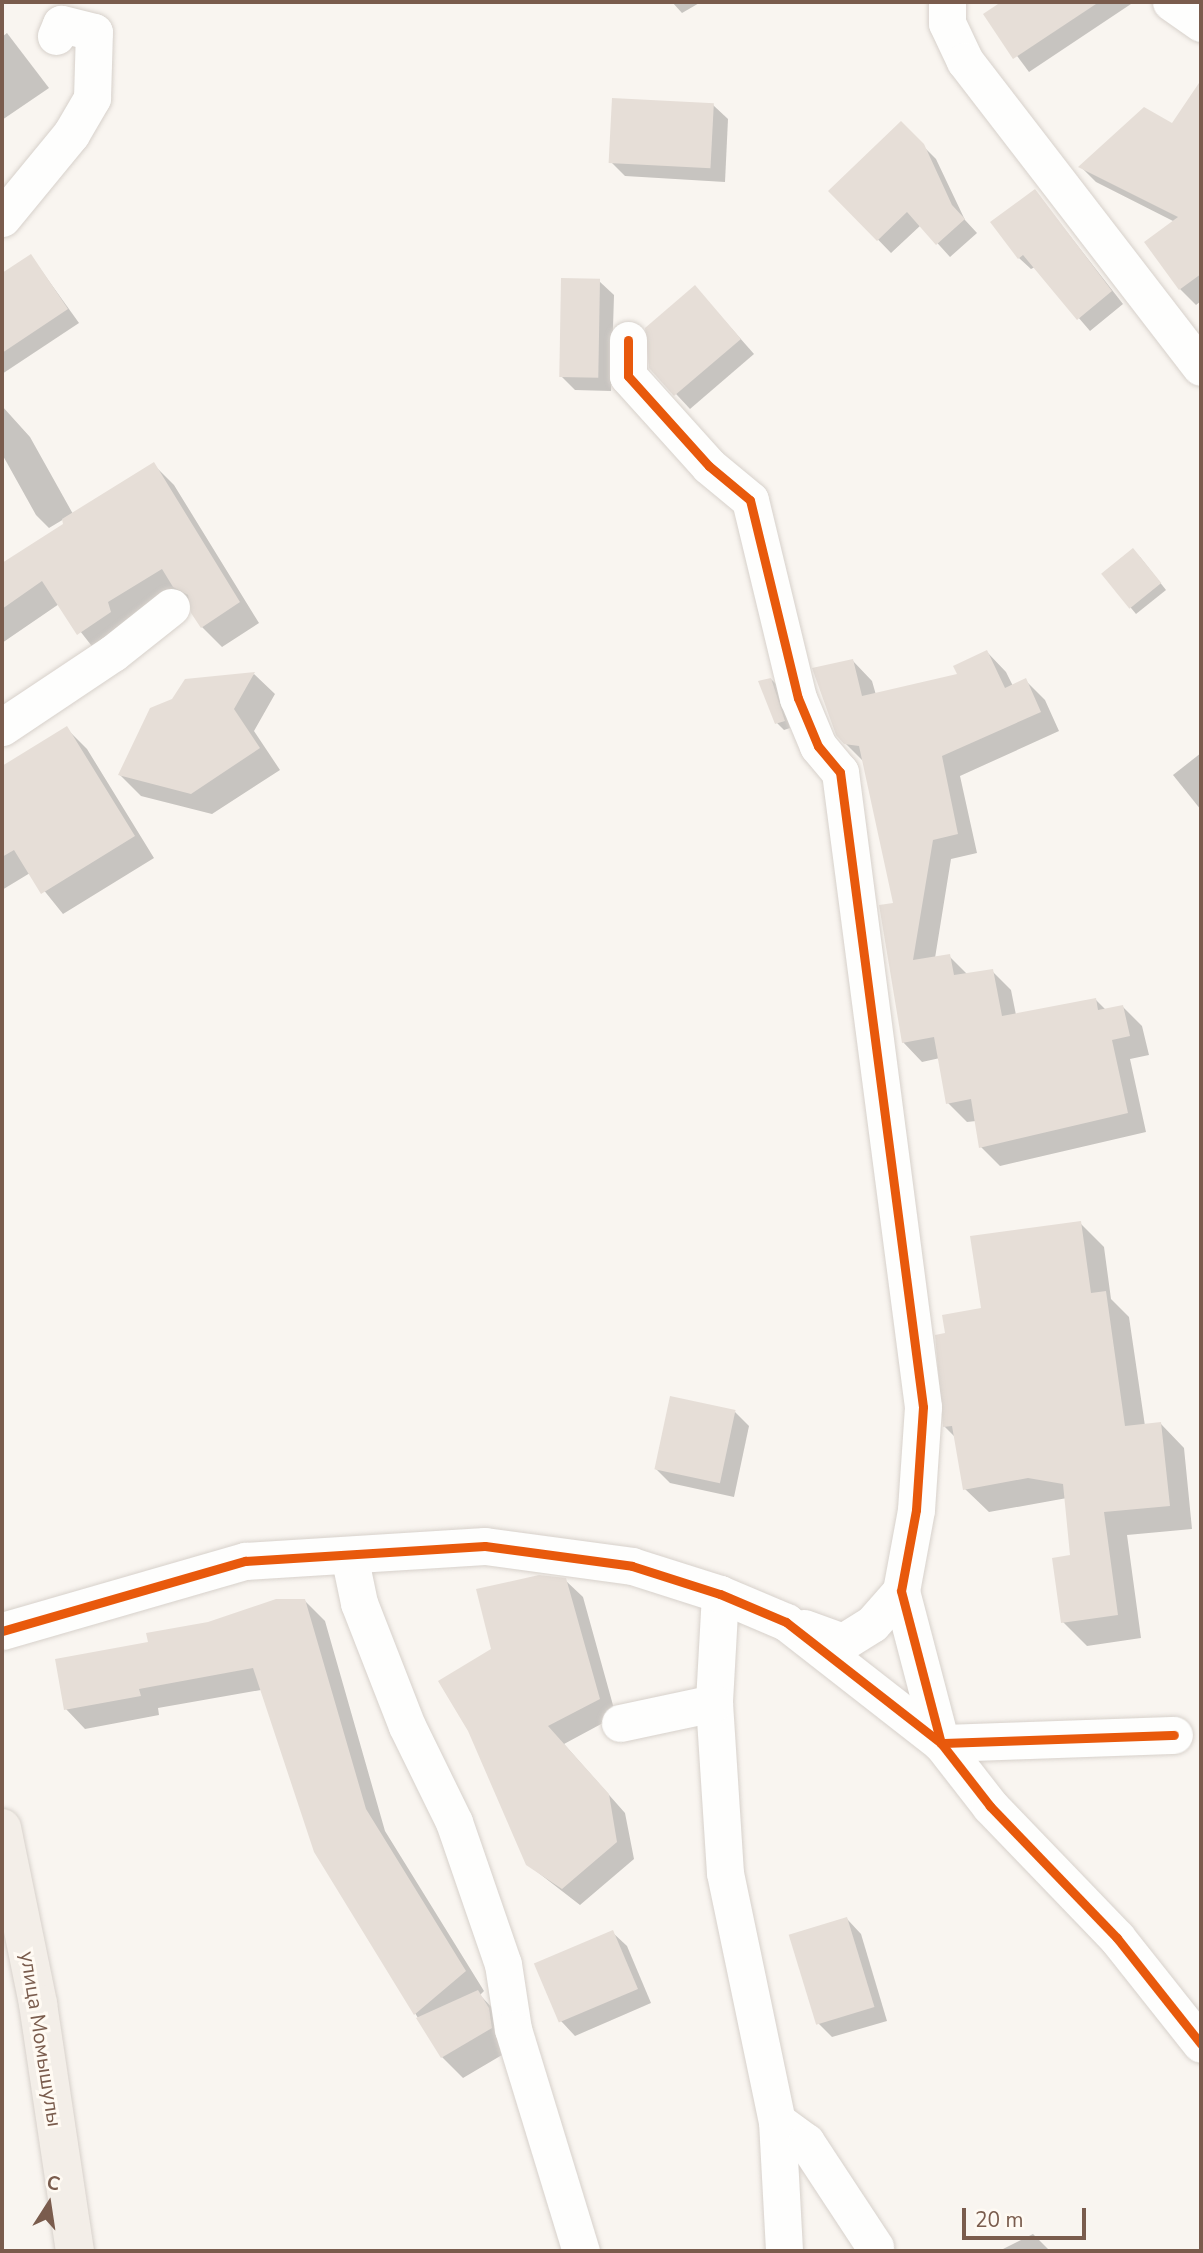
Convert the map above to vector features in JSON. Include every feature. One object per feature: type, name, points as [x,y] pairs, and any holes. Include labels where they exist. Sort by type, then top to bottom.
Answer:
[{"type":"main road","name":"улица Момышулы","points":[[2,1828],[38,2004],[75,2251]]},
{"type":"street","points":[[947,2],[947,23],[965,61],[1201,367]]},
{"type":"street","points":[[1171,2],[1201,23]]},
{"type":"street","points":[[2,218],[71,134],[92,98],[94,32],[61,24],[56,36]]},
{"type":"street","points":[[628,340],[628,376],[709,466],[750,500],[799,698],[818,746],[840,772],[923,1406],[916,1510],[901,1591],[941,1743]]},
{"type":"street","points":[[2,727],[171,607]]},
{"type":"street","points":[[2,1631],[246,1562],[485,1546],[632,1566],[720,1594],[843,1642],[872,1623],[901,1591]]},
{"type":"street","points":[[349,1555],[359,1603],[407,1726],[454,1822],[503,1964],[513,2029],[581,2251]]},
{"type":"street","points":[[720,1594],[714,1703],[725,1873],[777,2121],[784,2251]]},
{"type":"street","points":[[786,1622],[941,1743],[990,1806],[1117,1938],[1201,2044]]},
{"type":"street","points":[[620,1723],[714,1703]]},
{"type":"street","points":[[941,1743],[1174,1735]]},
{"type":"street","points":[[777,2121],[806,2142],[875,2247]]},
{"type":"building","points":[[1001,2],[1099,2],[1013,59],[983,14]]},
{"type":"building","points":[[1201,80],[1201,274],[1179,290],[1144,242],[1178,217],[1078,167],[1144,107],[1172,123]]},
{"type":"building","points":[[612,98],[714,103],[710,168],[609,163]]},
{"type":"building","points":[[901,121],[924,144],[952,205],[965,219],[936,245],[907,212],[877,241],[828,191]]},
{"type":"building","points":[[1035,189],[1112,291],[1077,320],[1023,255],[1018,259],[990,222]]},
{"type":"building","points":[[31,254],[68,309],[2,353],[2,273]]},
{"type":"building","points":[[561,278],[600,279],[598,378],[559,377]]},
{"type":"building","points":[[695,285],[741,339],[674,396],[649,368],[645,328]]},
{"type":"building","points":[[154,462],[240,602],[201,628],[191,613],[188,595],[173,587],[162,569],[108,602],[111,612],[77,635],[42,581],[2,609],[2,563],[63,524],[62,519]]},
{"type":"building","points":[[1133,548],[1161,583],[1129,609],[1101,574]]},
{"type":"building","points":[[987,650],[1005,688],[1026,678],[1041,712],[942,756],[958,834],[933,840],[913,960],[950,954],[954,975],[993,969],[1002,1016],[1096,998],[1098,1010],[1123,1005],[1130,1036],[1112,1040],[1128,1113],[979,1148],[971,1099],[946,1104],[934,1037],[902,1043],[879,905],[893,903],[859,746],[844,744],[836,735],[812,668],[853,659],[862,696],[957,674],[953,666]]},
{"type":"building","points":[[255,672],[234,709],[260,748],[191,794],[118,775],[150,708],[172,699],[185,679]]},
{"type":"building","points":[[771,678],[785,721],[775,724],[758,681]]},
{"type":"building","points":[[67,726],[135,836],[41,894],[14,850],[2,857],[2,766]]},
{"type":"building","points":[[1081,1221],[1091,1293],[1106,1291],[1125,1426],[1161,1422],[1170,1506],[1104,1512],[1118,1615],[1061,1623],[1052,1558],[1070,1555],[1063,1484],[1028,1478],[963,1490],[952,1426],[943,1427],[935,1335],[945,1333],[942,1315],[981,1308],[970,1236]]},
{"type":"building","points":[[670,1396],[736,1410],[720,1483],[654,1469]]},
{"type":"building","points":[[539,1575],[566,1578],[600,1699],[548,1726],[609,1794],[617,1842],[562,1889],[526,1865],[468,1731],[438,1681],[491,1649],[476,1589]]},
{"type":"building","points":[[276,1599],[305,1599],[366,1809],[466,1971],[414,2015],[314,1852],[253,1668],[139,1689],[141,1696],[64,1710],[55,1659],[148,1642],[146,1633],[208,1622]]},
{"type":"building","points":[[847,1917],[874,2007],[816,2025],[789,1935]]},
{"type":"building","points":[[613,1930],[638,1989],[559,2023],[534,1964]]},
{"type":"building","points":[[478,1990],[489,2008],[492,2028],[441,2058],[416,2018]]},
{"type":"cycle path","points":[[628,340],[628,376],[709,466],[750,500],[798,698],[818,746],[840,772],[923,1407],[916,1510],[901,1591],[941,1743],[1174,1735]]},
{"type":"cycle path","points":[[2,1631],[245,1561],[485,1546],[632,1566],[720,1594],[786,1622],[941,1743],[990,1806],[1117,1938],[1201,2044]]}]
